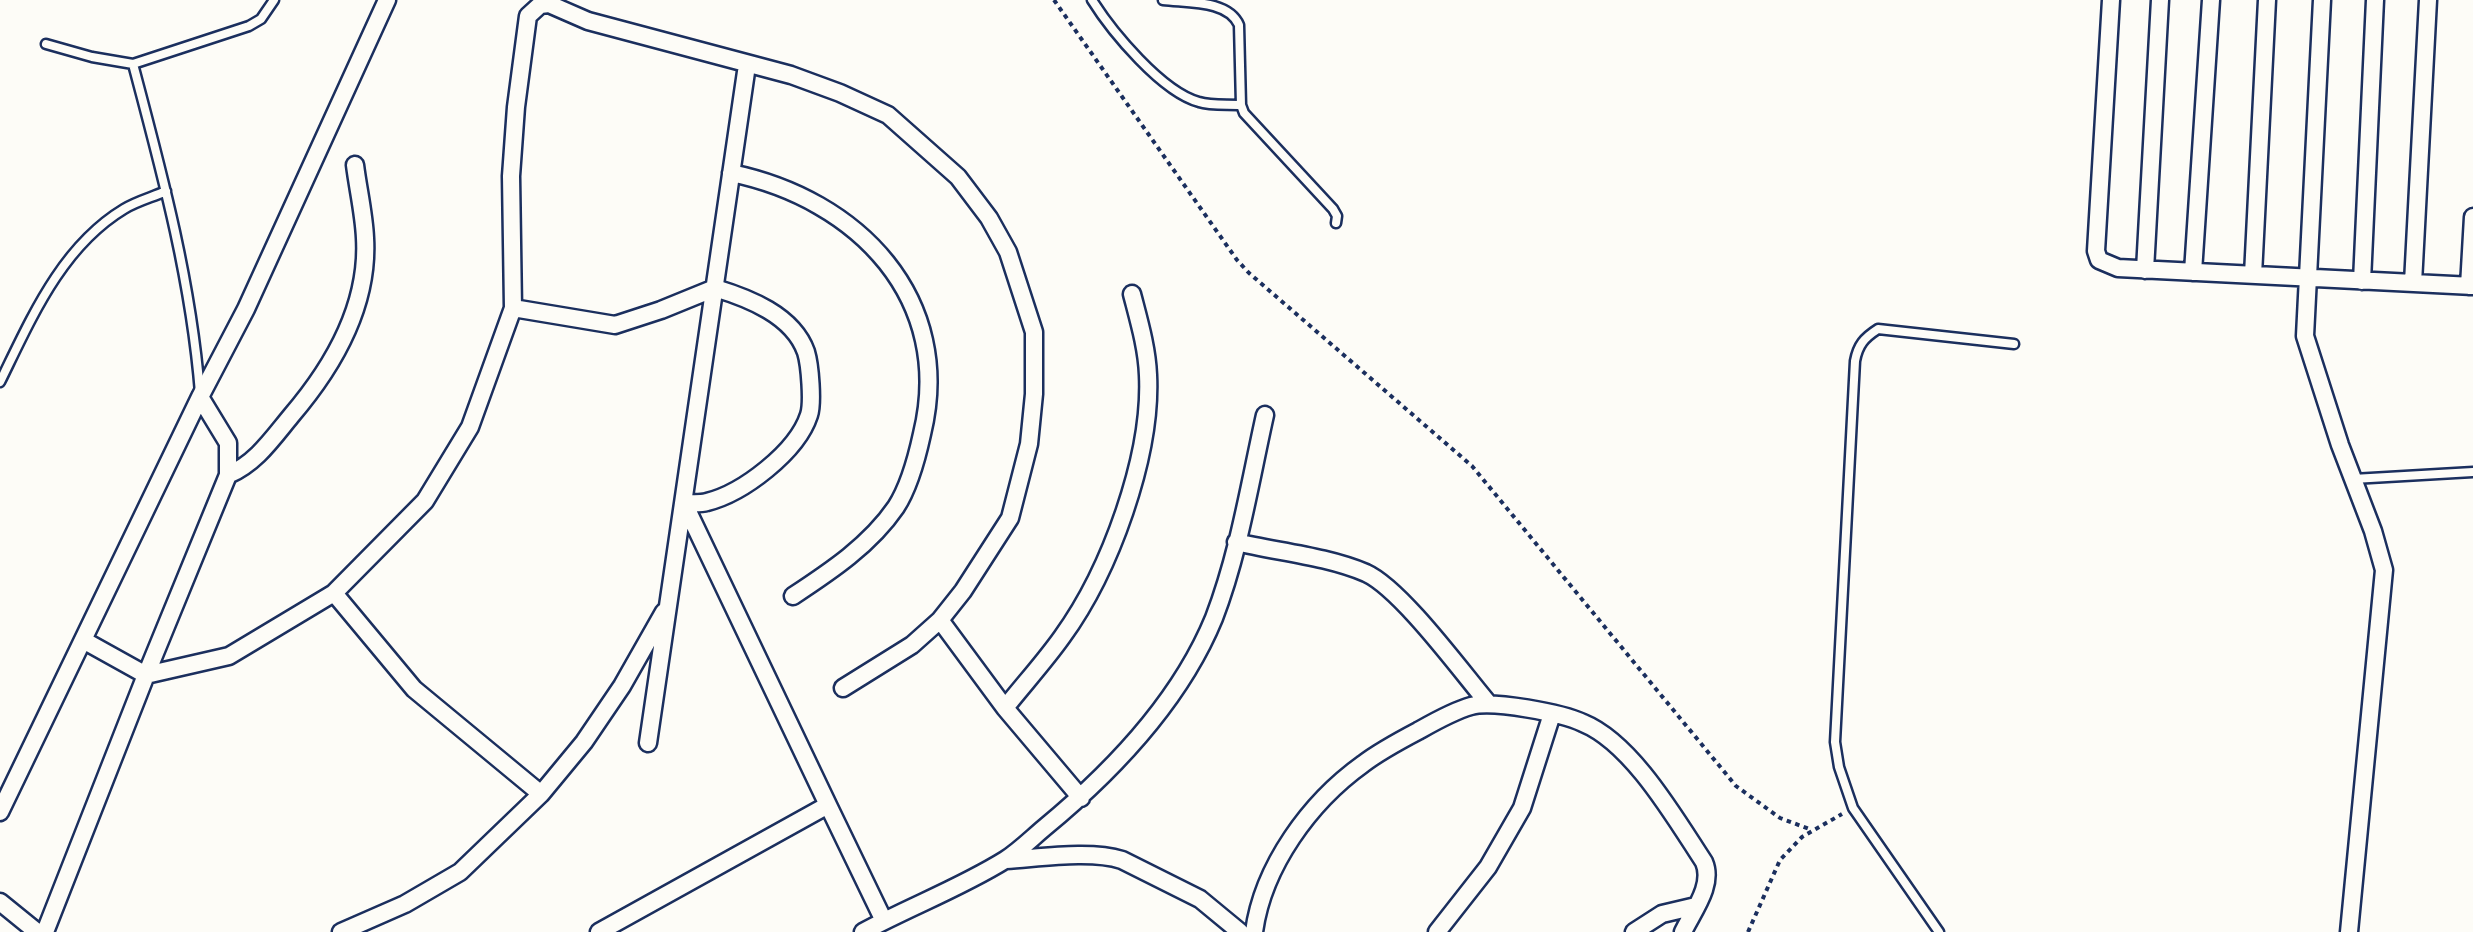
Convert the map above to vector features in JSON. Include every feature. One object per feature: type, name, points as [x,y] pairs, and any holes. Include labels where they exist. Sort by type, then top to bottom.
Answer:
[{"type":"street","points":[[0,812],[200,397],[246,309],[387,0]]},
{"type":"street","points":[[2111,0],[2096,251],[2099,260],[2107,265],[2145,270],[2471,286],[2473,217]]},
{"type":"street","points":[[2145,270],[2160,0]]},
{"type":"street","points":[[2193,272],[2211,0]]},
{"type":"street","points":[[2253,275],[2267,0]]},
{"type":"street","points":[[2322,0],[2305,336],[2373,531],[2384,570],[2349,932]]},
{"type":"street","points":[[2362,280],[2375,0]]},
{"type":"street","points":[[2413,283],[2428,0]]},
{"type":"street","points":[[83,640],[146,675],[229,656],[334,593],[425,501],[470,427],[513,308],[511,176],[519,84],[528,16],[533,9],[549,4],[588,21],[791,75],[840,93],[888,115],[958,177],[989,218],[1008,252],[1034,332],[1034,394],[1029,444],[1010,519],[963,591],[940,620],[912,645],[843,688]]},
{"type":"street","points":[[648,743],[747,65]]},
{"type":"street","points":[[228,475],[243,468],[257,457],[300,405],[326,372],[352,318],[364,262],[365,238],[355,165]]},
{"type":"street","points":[[731,173],[765,180],[810,200],[849,227],[883,257],[906,289],[921,324],[928,367],[927,414],[917,457],[897,506],[868,540],[831,571],[793,596]]},
{"type":"street","points":[[513,308],[615,325],[661,310],[715,288],[747,298],[768,310],[789,327],[806,351],[810,379],[809,415],[796,438],[756,478],[725,496],[705,503],[684,503]]},
{"type":"street","points":[[1005,708],[1063,636],[1095,584],[1115,539],[1135,473],[1146,424],[1148,375],[1144,341],[1132,294]]},
{"type":"street","points":[[45,932],[228,475],[228,443],[200,397]]},
{"type":"street","points":[[863,932],[1006,860],[1081,798],[1131,745],[1198,652],[1214,617],[1236,542],[1265,415]]},
{"type":"street","points":[[684,503],[884,921]]},
{"type":"street","points":[[1236,542],[1343,566],[1375,578],[1409,610],[1488,703]]},
{"type":"street","points":[[334,593],[414,689],[541,794]]},
{"type":"street","points":[[340,932],[405,904],[460,872],[541,794],[584,742],[622,686],[670,602]]},
{"type":"street","points":[[940,620],[1005,708],[1081,798]]},
{"type":"street","points":[[1254,932],[1262,900],[1275,868],[1293,838],[1325,797],[1362,764],[1385,749],[1455,713],[1488,703],[1552,714],[1583,723],[1608,738],[1656,790],[1707,867],[1707,881],[1683,932]]},
{"type":"street","points":[[1437,932],[1456,911],[1488,867],[1522,808],[1552,714]]},
{"type":"street","points":[[599,932],[625,924],[828,805]]},
{"type":"street","points":[[1006,860],[1081,857],[1112,857],[1122,860],[1200,899],[1240,932]]},
{"type":"street","points":[[0,902],[37,932]]},
{"type":"street","points":[[1634,932],[1662,914],[1696,906]]},
{"type":"lane","points":[[46,44],[92,57],[133,64],[249,26],[261,19],[274,0]]},
{"type":"lane","points":[[1092,0],[1119,36],[1162,81],[1199,103],[1241,105]]},
{"type":"lane","points":[[1164,0],[1222,7],[1237,19],[1241,105],[1256,128],[1333,209],[1336,222]]},
{"type":"lane","points":[[133,64],[166,191],[187,287],[196,344],[200,397]]},
{"type":"lane","points":[[0,382],[43,296],[66,263],[97,230],[124,209],[166,191]]},
{"type":"lane","points":[[1939,932],[1853,808],[1839,767],[1835,742],[1857,349],[1864,339],[1878,329],[2014,344]]},
{"type":"lane","points":[[2353,479],[2473,472]]},
{"type":"path","points":[[1054,0],[1237,260],[1249,273],[1472,466],[1736,786],[1780,818],[1812,830]]},
{"type":"path","points":[[1748,932],[1780,860],[1812,830],[1853,808]]}]
